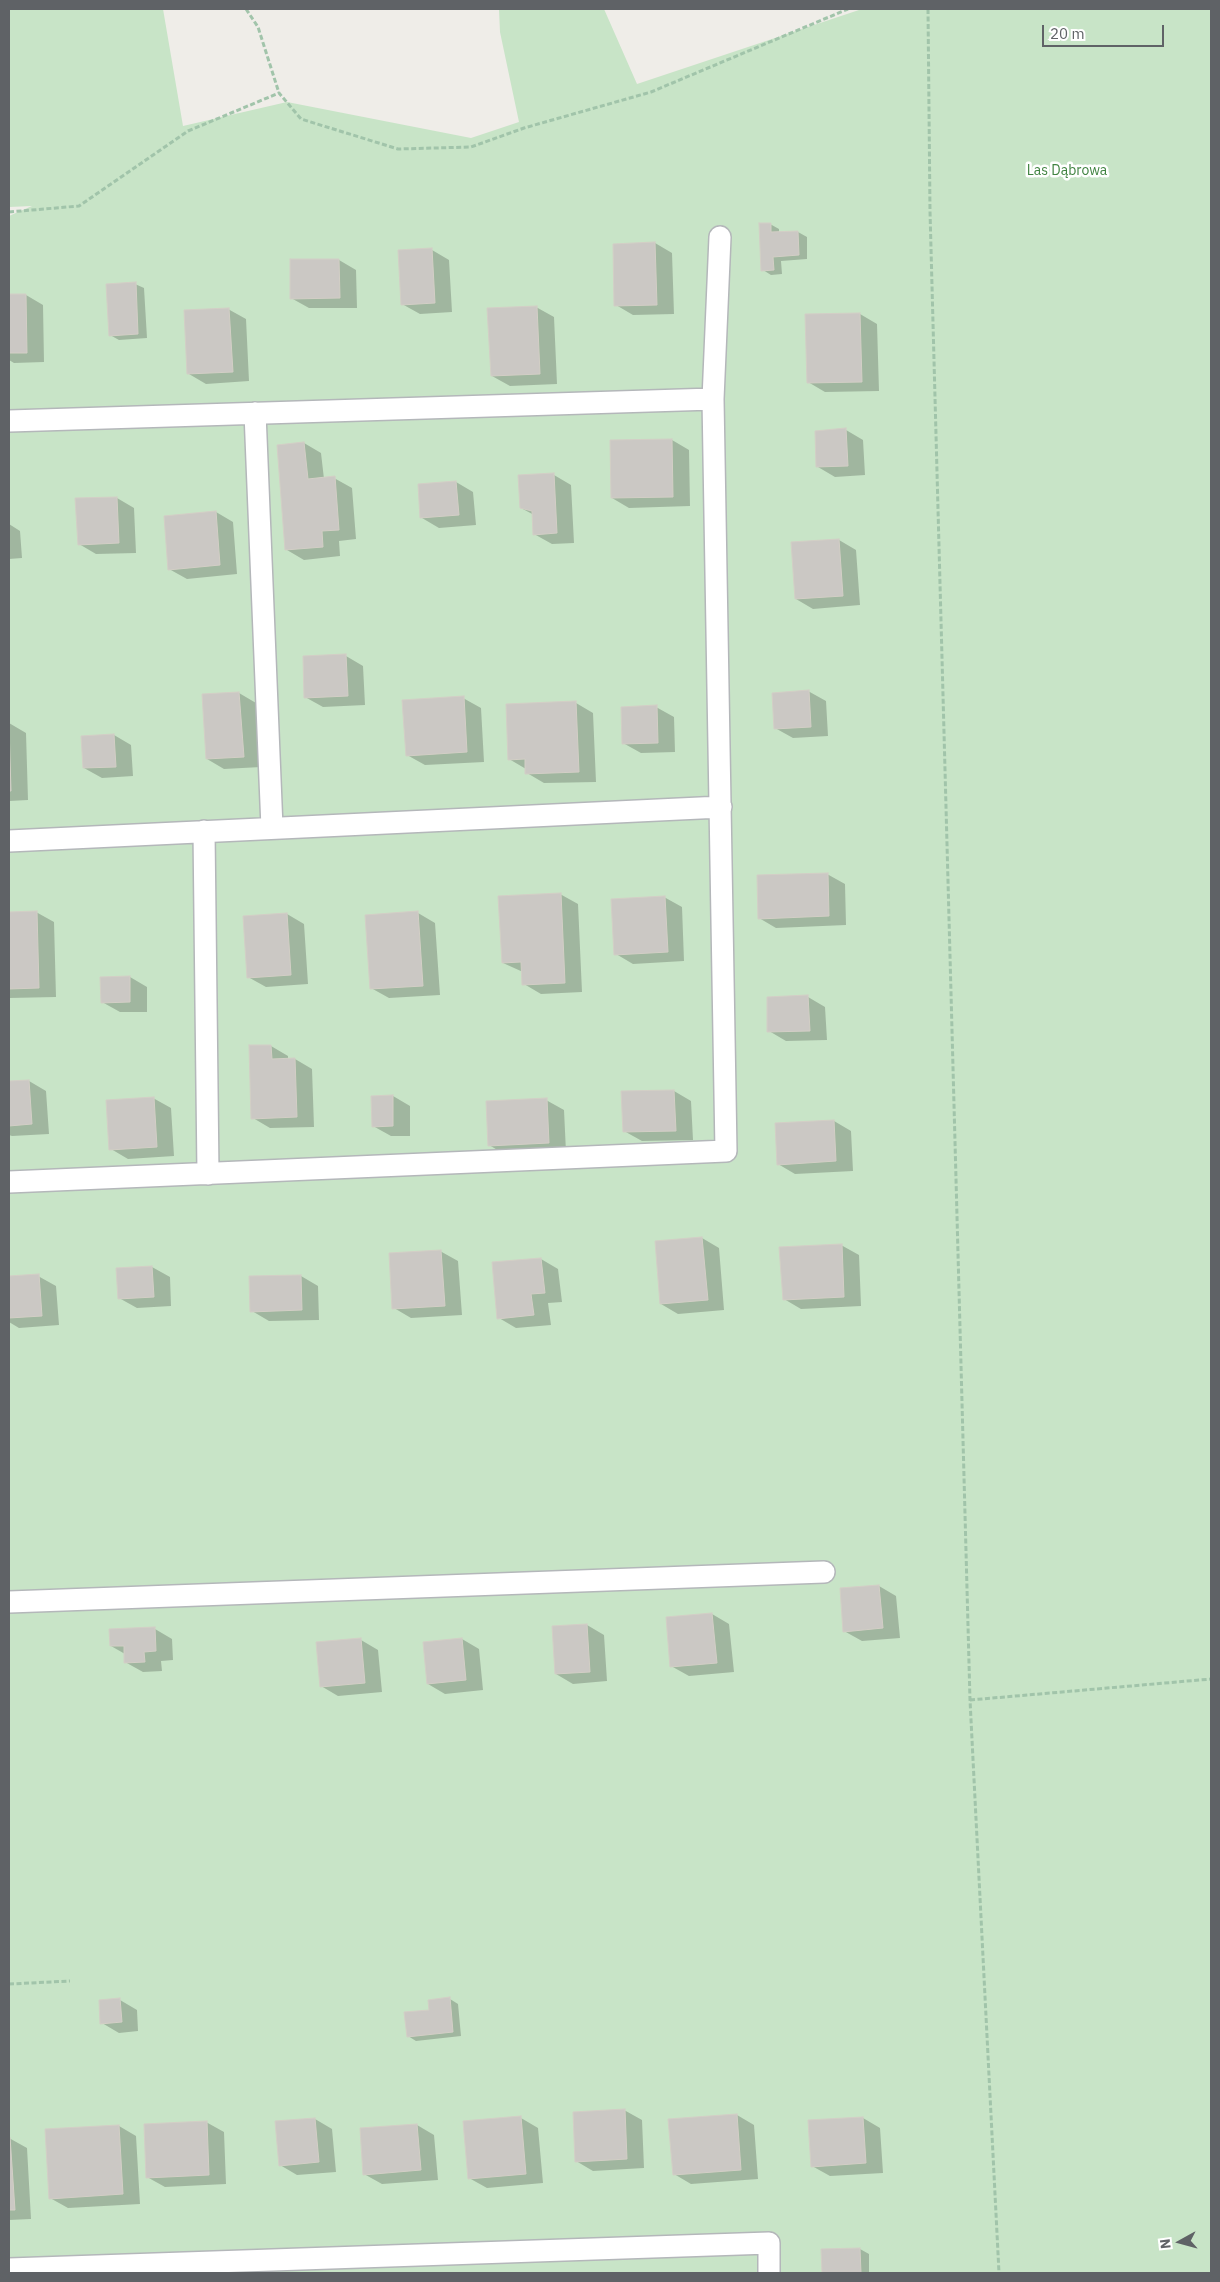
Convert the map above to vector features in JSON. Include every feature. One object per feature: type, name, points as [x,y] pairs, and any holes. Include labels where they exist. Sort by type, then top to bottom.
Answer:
[{"type":"lane","points":[[9,1182],[726,1152],[713,399],[720,237]]},
{"type":"lane","points":[[9,420],[713,399]]},
{"type":"lane","points":[[256,413],[272,828]]},
{"type":"lane","points":[[9,841],[721,807]]},
{"type":"lane","points":[[204,831],[208,1174]]},
{"type":"lane","points":[[9,1602],[824,1572]]},
{"type":"lane","points":[[9,2268],[200,2268],[769,2243],[769,2273]]},
{"type":"path","points":[[246,9],[258,26],[279,93],[300,119],[398,148],[471,147],[524,128],[651,92],[848,9]]},
{"type":"path","points":[[928,9],[930,211],[970,1700],[999,2273]]},
{"type":"path","points":[[9,212],[79,206],[188,131],[279,93]]},
{"type":"path","points":[[970,1700],[1211,1679]]},
{"type":"path","points":[[9,1984],[70,1981]]},
{"type":"green space","name":"Las Dąbrowa","points":[[9,9],[163,9],[183,126],[287,102],[471,138],[519,122],[500,32],[499,9],[604,9],[637,84],[862,9],[1211,9],[1211,2273],[9,2273],[9,216],[32,206],[9,207]]},
{"type":"building","points":[[759,223],[771,223],[771,232],[798,231],[799,255],[773,257],[774,270],[761,271]]},
{"type":"building","points":[[655,242],[657,305],[614,306],[613,244]]},
{"type":"building","points":[[432,248],[435,303],[401,305],[398,250]]},
{"type":"building","points":[[290,259],[339,259],[340,298],[290,299]]},
{"type":"building","points":[[136,282],[138,334],[109,336],[106,284]]},
{"type":"building","points":[[9,294],[26,294],[27,353],[9,353]]},
{"type":"building","points":[[537,306],[540,374],[491,376],[487,308]]},
{"type":"building","points":[[229,308],[233,372],[187,374],[184,310]]},
{"type":"building","points":[[860,313],[862,382],[807,383],[805,314]]},
{"type":"building","points":[[846,428],[848,466],[816,467],[815,431]]},
{"type":"building","points":[[672,439],[673,497],[611,498],[610,440]]},
{"type":"building","points":[[304,442],[308,479],[335,476],[339,530],[322,531],[323,547],[285,550],[277,445]]},
{"type":"building","points":[[554,473],[557,533],[533,535],[532,511],[520,508],[518,475]]},
{"type":"building","points":[[456,481],[459,515],[420,518],[418,484]]},
{"type":"building","points":[[117,497],[119,543],[78,545],[75,498]]},
{"type":"building","points":[[216,511],[220,565],[168,570],[164,516]]},
{"type":"building","points":[[839,539],[843,596],[795,599],[791,542]]},
{"type":"building","points":[[346,654],[348,696],[304,698],[303,656]]},
{"type":"building","points":[[809,690],[811,727],[774,729],[772,693]]},
{"type":"building","points":[[239,692],[244,757],[206,759],[202,694]]},
{"type":"building","points":[[464,696],[467,752],[406,756],[402,700]]},
{"type":"building","points":[[576,701],[579,772],[525,774],[525,759],[508,760],[506,704]]},
{"type":"building","points":[[657,705],[658,743],[622,744],[621,707]]},
{"type":"building","points":[[9,726],[11,791],[9,791]]},
{"type":"building","points":[[114,734],[116,767],[83,768],[81,736]]},
{"type":"building","points":[[828,873],[829,916],[758,919],[757,875]]},
{"type":"building","points":[[561,893],[565,983],[522,985],[521,962],[502,963],[498,896]]},
{"type":"building","points":[[665,896],[668,952],[614,955],[611,899]]},
{"type":"building","points":[[37,911],[39,988],[9,989],[9,912]]},
{"type":"building","points":[[418,911],[423,986],[370,989],[365,915]]},
{"type":"building","points":[[287,913],[291,975],[247,978],[243,916]]},
{"type":"building","points":[[130,976],[130,1002],[101,1003],[100,977]]},
{"type":"building","points":[[808,995],[810,1031],[767,1032],[767,997]]},
{"type":"building","points":[[249,1045],[271,1045],[272,1059],[295,1058],[297,1117],[251,1119]]},
{"type":"building","points":[[29,1080],[32,1124],[9,1126],[9,1081]]},
{"type":"building","points":[[674,1090],[676,1131],[623,1132],[621,1091]]},
{"type":"building","points":[[393,1095],[393,1126],[372,1127],[371,1096]]},
{"type":"building","points":[[154,1097],[157,1147],[109,1150],[106,1100]]},
{"type":"building","points":[[547,1098],[549,1143],[488,1146],[486,1101]]},
{"type":"building","points":[[834,1120],[836,1161],[777,1165],[775,1123]]},
{"type":"building","points":[[702,1237],[708,1300],[660,1304],[655,1241]]},
{"type":"building","points":[[842,1244],[844,1297],[783,1300],[779,1247]]},
{"type":"building","points":[[441,1250],[445,1306],[392,1309],[389,1253]]},
{"type":"building","points":[[541,1258],[545,1293],[531,1294],[534,1315],[497,1319],[492,1262]]},
{"type":"building","points":[[152,1266],[154,1297],[118,1299],[116,1268]]},
{"type":"building","points":[[39,1274],[42,1316],[9,1318],[9,1276]]},
{"type":"building","points":[[301,1275],[302,1310],[250,1312],[249,1276]]},
{"type":"building","points":[[879,1585],[883,1628],[843,1632],[840,1588]]},
{"type":"building","points":[[712,1613],[717,1663],[670,1667],[666,1617]]},
{"type":"building","points":[[587,1624],[590,1672],[555,1674],[552,1626]]},
{"type":"building","points":[[155,1627],[156,1651],[144,1652],[145,1662],[124,1663],[124,1646],[110,1646],[109,1629]]},
{"type":"building","points":[[361,1638],[365,1683],[320,1687],[316,1642]]},
{"type":"building","points":[[462,1638],[466,1680],[427,1684],[423,1642]]},
{"type":"building","points":[[450,1997],[453,2032],[407,2037],[404,2012],[429,2010],[428,2000]]},
{"type":"building","points":[[120,1998],[122,2022],[100,2024],[99,2000]]},
{"type":"building","points":[[625,2109],[627,2159],[575,2162],[573,2112]]},
{"type":"building","points":[[737,2114],[741,2170],[673,2175],[668,2119]]},
{"type":"building","points":[[521,2116],[526,2174],[468,2179],[463,2121]]},
{"type":"building","points":[[863,2117],[866,2163],[811,2167],[808,2120]]},
{"type":"building","points":[[315,2118],[319,2162],[279,2166],[275,2121]]},
{"type":"building","points":[[207,2121],[209,2175],[146,2178],[144,2124]]},
{"type":"building","points":[[417,2124],[421,2170],[363,2175],[360,2128]]},
{"type":"building","points":[[119,2125],[123,2194],[49,2199],[45,2129]]},
{"type":"building","points":[[10,2137],[15,2210],[9,2210]]},
{"type":"building","points":[[860,2248],[861,2273],[822,2273],[821,2249]]}]
